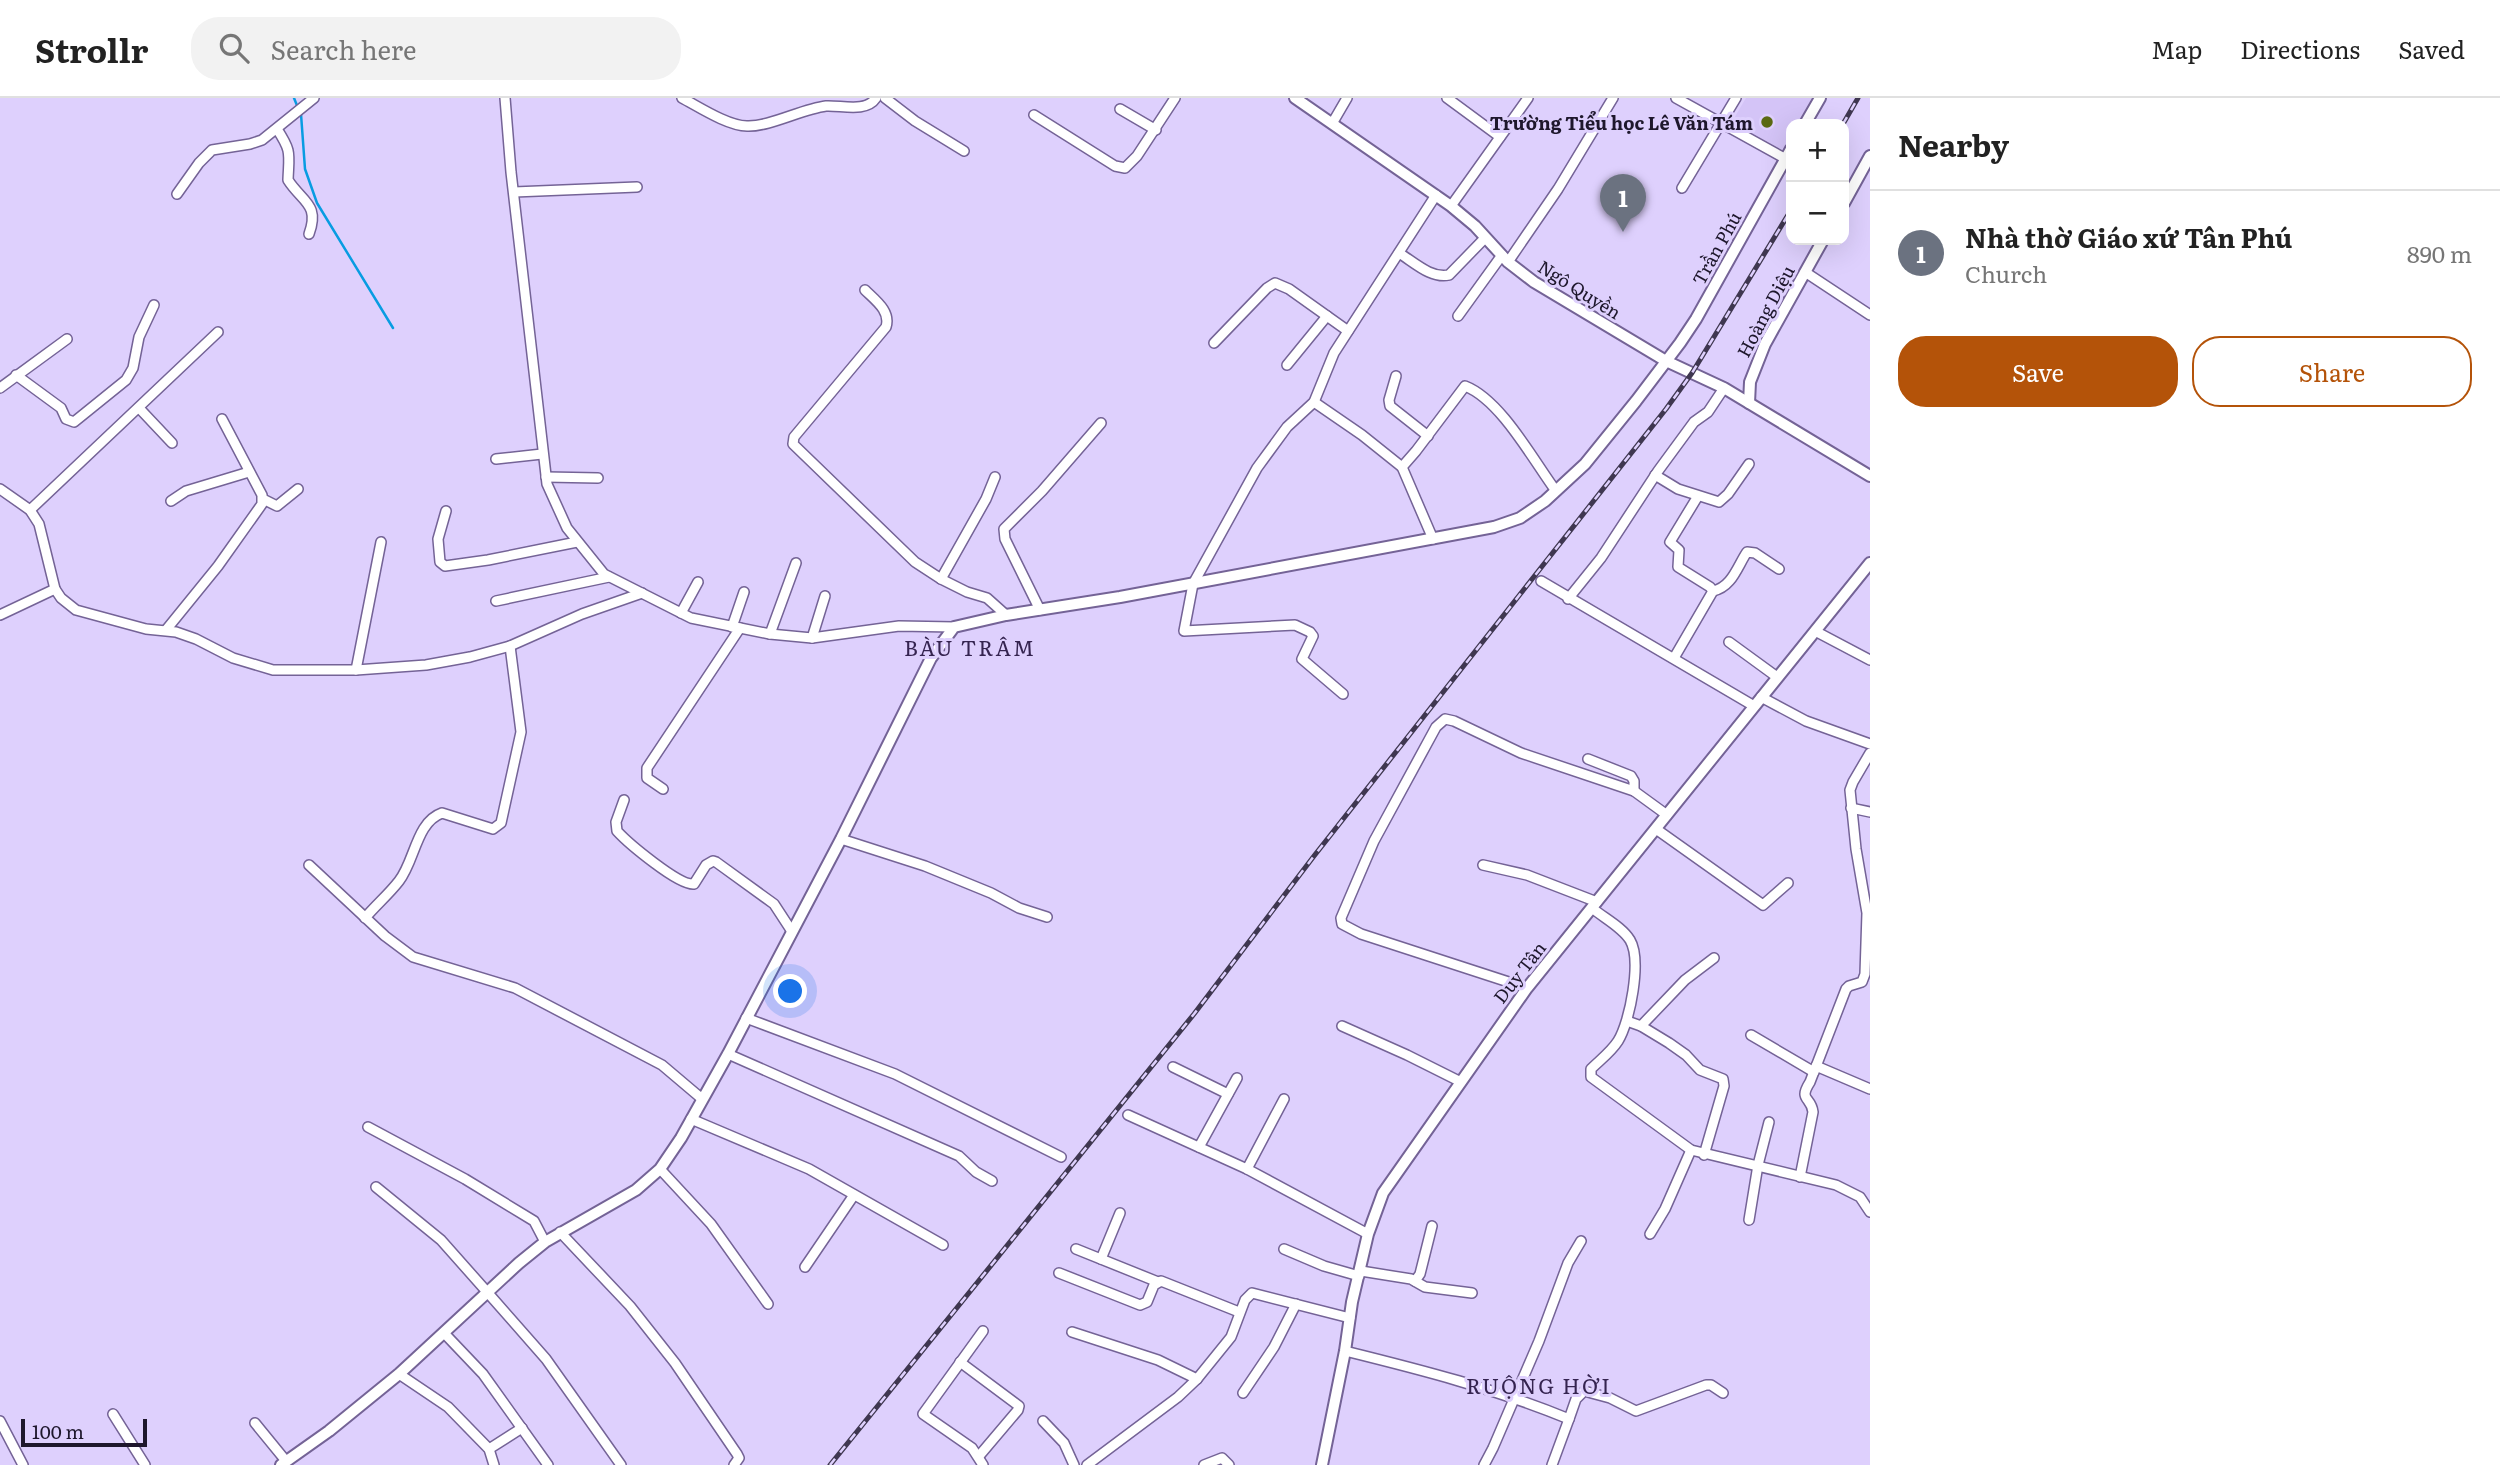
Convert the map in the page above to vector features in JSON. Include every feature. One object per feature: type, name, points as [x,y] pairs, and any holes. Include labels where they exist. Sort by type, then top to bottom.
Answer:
[{"type":"street","points":[[177,194],[212,150],[262,140],[314,98]]},
{"type":"street","points":[[505,98],[546,477],[556,507],[594,564],[609,577],[691,618],[770,635],[812,638],[899,626],[954,627]]},
{"type":"street","points":[[682,98],[748,127],[823,107],[863,107],[872,104],[876,98]]},
{"type":"street","points":[[885,98],[915,121],[964,151]]},
{"type":"street","points":[[1034,115],[1121,168],[1129,165],[1156,130],[1175,98]]},
{"type":"street","name":"Ngô Quyền","points":[[1295,98],[1451,206],[1505,259],[1534,282],[1667,361],[1724,388],[1870,476]]},
{"type":"street","points":[[1332,122],[1347,98]]},
{"type":"street","points":[[1447,98],[1500,137]]},
{"type":"street","points":[[1451,206],[1528,98]]},
{"type":"street","points":[[1458,316],[1558,189],[1614,98]]},
{"type":"street","points":[[1676,98],[1722,124],[1786,153]]},
{"type":"street","points":[[1682,188],[1736,98]]},
{"type":"street","points":[[1808,119],[1820,98]]},
{"type":"street","points":[[1120,109],[1156,130]]},
{"type":"street","points":[[277,129],[291,157],[288,180],[313,212],[314,219],[309,234]]},
{"type":"street","points":[[1849,194],[1870,156]]},
{"type":"street","name":"Trần Phú","points":[[954,627],[1006,615],[1193,584],[1433,539],[1511,523],[1536,509],[1592,456],[1667,361],[1696,319],[1786,159]]},
{"type":"street","points":[[514,192],[636,187]]},
{"type":"street","points":[[1343,694],[1302,659],[1312,636],[1303,628],[1286,626],[1184,631],[1193,584],[1257,468],[1287,427],[1314,402],[1334,353],[1436,195]]},
{"type":"street","points":[[1399,253],[1436,276],[1444,276],[1454,271],[1486,238]]},
{"type":"street","name":"Hoàng Diệu","points":[[1749,403],[1750,382],[1755,366],[1820,245]]},
{"type":"street","points":[[1805,272],[1870,315]]},
{"type":"street","points":[[1214,343],[1275,283],[1289,289],[1348,331]]},
{"type":"street","points":[[865,290],[885,312],[888,319],[886,327],[845,379],[794,436],[793,444],[903,552],[926,571],[987,598],[1006,615]]},
{"type":"street","points":[[16,375],[61,408],[66,419],[74,422],[126,380],[133,368],[139,337],[154,305]]},
{"type":"street","points":[[1287,365],[1327,316]]},
{"type":"street","points":[[30,510],[218,332]]},
{"type":"street","points":[[0,388],[66,339]]},
{"type":"street","points":[[1396,376],[1388,400],[1391,406],[1427,436]]},
{"type":"street","points":[[1402,467],[1465,386],[1471,388],[1502,415],[1556,491]]},
{"type":"street","points":[[1568,599],[1601,558],[1655,475],[1694,422],[1708,412],[1724,388]]},
{"type":"street","points":[[1314,402],[1402,467],[1433,539]]},
{"type":"street","points":[[139,408],[172,443]]},
{"type":"street","points":[[222,419],[263,499],[277,506],[299,489]]},
{"type":"street","points":[[1040,610],[1005,539],[1004,528],[1042,491],[1101,423]]},
{"type":"street","points":[[496,459],[542,454]]},
{"type":"street","points":[[1655,475],[1678,489],[1719,502],[1728,494],[1749,464]]},
{"type":"street","points":[[171,500],[186,491],[248,472]]},
{"type":"street","points":[[546,477],[598,478]]},
{"type":"street","points":[[941,579],[986,499],[995,477]]},
{"type":"street","points":[[0,489],[30,510],[39,524],[55,589],[61,598],[76,610],[146,629],[166,630],[196,639],[233,657],[282,671],[356,670],[470,657],[510,646],[582,614],[642,593]]},
{"type":"street","points":[[1698,496],[1670,542],[1679,550],[1678,568],[1710,587],[1713,592]]},
{"type":"street","points":[[166,630],[246,529],[263,499]]},
{"type":"street","points":[[446,511],[438,539],[440,562],[445,566],[577,542]]},
{"type":"street","points":[[356,670],[382,542]]},
{"type":"street","points":[[1674,658],[1713,592],[1728,584],[1747,552],[1755,553],[1779,569]]},
{"type":"street","points":[[770,635],[796,563]]},
{"type":"street","name":"Duy Tân","points":[[1322,1465],[1368,1234],[1383,1193],[1527,988],[1777,677],[1868,571]]},
{"type":"street","points":[[496,601],[609,577]]},
{"type":"street","points":[[1541,581],[1674,658],[1758,701],[1870,744]]},
{"type":"street","points":[[681,613],[698,582]]},
{"type":"street","points":[[0,615],[55,589]]},
{"type":"street","points":[[663,789],[647,778],[647,768],[736,628],[744,592]]},
{"type":"street","points":[[812,638],[825,596]]},
{"type":"street","points":[[255,1423],[283,1463],[329,1431],[399,1374],[545,1242],[636,1190],[660,1169],[728,1054],[841,839],[931,658],[954,627]]},
{"type":"street","points":[[1815,631],[1870,660]]},
{"type":"street","points":[[1729,642],[1777,677]]},
{"type":"street","points":[[365,918],[399,881],[426,824],[435,816],[442,813],[493,829],[501,823],[521,732],[510,646]]},
{"type":"street","points":[[1527,988],[1361,934],[1342,924],[1341,918],[1374,841],[1436,727],[1445,719],[1466,726],[1521,753],[1634,791],[1667,815]]},
{"type":"street","points":[[1862,982],[1865,974],[1867,913],[1851,808],[1853,782],[1870,754]]},
{"type":"street","points":[[1588,759],[1631,776],[1634,791]]},
{"type":"street","points":[[624,800],[616,822],[617,831],[681,882],[690,886],[694,884],[706,865],[716,862],[774,904],[792,930]]},
{"type":"street","points":[[1851,808],[1870,812]]},
{"type":"street","points":[[1656,829],[1763,905],[1788,883]]},
{"type":"street","points":[[841,839],[925,866],[991,893],[1019,908],[1047,917]]},
{"type":"street","points":[[309,865],[365,918],[413,957],[515,988],[662,1065],[701,1098]]},
{"type":"street","points":[[1483,865],[1527,875],[1595,905],[1628,937],[1634,950],[1633,988],[1627,1021],[1617,1042],[1591,1069],[1591,1077],[1691,1150],[1836,1185],[1856,1194],[1870,1212]]},
{"type":"street","points":[[1640,1026],[1685,980],[1714,958]]},
{"type":"street","points":[[1862,982],[1870,989]]},
{"type":"street","points":[[1800,1177],[1814,1112],[1804,1094],[1846,989],[1862,982]]},
{"type":"street","points":[[746,1018],[895,1074],[1061,1157]]},
{"type":"street","points":[[1627,1021],[1640,1026],[1686,1055],[1700,1070],[1723,1079],[1724,1086],[1704,1155]]},
{"type":"street","points":[[1342,1027],[1461,1082]]},
{"type":"street","points":[[1751,1035],[1815,1069],[1870,1090]]},
{"type":"street","points":[[728,1054],[959,1156],[976,1172],[992,1181]]},
{"type":"street","points":[[1173,1067],[1228,1094]]},
{"type":"street","points":[[1199,1147],[1237,1078]]},
{"type":"street","points":[[1247,1169],[1284,1100]]},
{"type":"street","points":[[1128,1115],[1247,1169],[1368,1234]]},
{"type":"street","points":[[691,1119],[809,1169],[943,1245]]},
{"type":"street","points":[[1749,1220],[1758,1165],[1769,1122]]},
{"type":"street","points":[[368,1128],[465,1179],[534,1221],[545,1242]]},
{"type":"street","points":[[1650,1234],[1665,1209],[1691,1150]]},
{"type":"street","points":[[660,1169],[711,1224],[768,1304]]},
{"type":"street","points":[[376,1187],[441,1240],[488,1293],[546,1359],[621,1465]]},
{"type":"street","points":[[804,1267],[854,1195]]},
{"type":"street","points":[[1101,1259],[1120,1213]]},
{"type":"street","points":[[1415,1281],[1420,1274],[1432,1226]]},
{"type":"street","points":[[560,1232],[630,1306],[675,1363],[737,1454],[739,1458],[734,1465]]},
{"type":"street","points":[[1484,1465],[1539,1341],[1568,1263],[1581,1241]]},
{"type":"street","points":[[1076,1249],[1239,1312]]},
{"type":"street","points":[[1284,1249],[1324,1266],[1415,1281],[1425,1287],[1472,1293]]},
{"type":"street","points":[[1059,1273],[1140,1305],[1147,1302],[1158,1282]]},
{"type":"street","points":[[1087,1465],[1178,1396],[1197,1378],[1231,1337],[1239,1312],[1249,1295],[1255,1292],[1350,1318]]},
{"type":"street","points":[[1243,1393],[1274,1348],[1296,1304]]},
{"type":"street","points":[[960,1362],[1019,1406],[981,1460],[922,1414],[960,1362],[983,1331]]},
{"type":"street","points":[[1072,1332],[1158,1360],[1197,1378]]},
{"type":"street","points":[[444,1333],[483,1374],[548,1465]]},
{"type":"street","points":[[1345,1352],[1427,1370],[1515,1397],[1569,1419]]},
{"type":"street","points":[[399,1374],[448,1407],[489,1450],[494,1465]]},
{"type":"street","points":[[1552,1465],[1576,1399],[1584,1391],[1601,1395],[1636,1411],[1706,1385],[1711,1385],[1723,1393]]},
{"type":"street","points":[[113,1414],[145,1465]]},
{"type":"street","points":[[0,1421],[23,1465]]},
{"type":"street","points":[[1043,1422],[1064,1443],[1074,1465]]},
{"type":"street","points":[[489,1450],[522,1428]]},
{"type":"street","points":[[1204,1465],[1222,1458],[1229,1465]]},
{"type":"shaded area","name":"Trường Tiểu học Lê Văn Tám","points":[[1746,98],[1812,98],[1800,119],[1786,119],[1786,144],[1781,149],[1737,125],[1733,120]]},
{"type":"waterway","points":[[294,98],[298,108]]},
{"type":"waterway","points":[[301,114],[305,169],[317,203],[393,328]]},
{"type":"railway","points":[[1846,119],[1858,98]]},
{"type":"railway","points":[[830,1465],[1194,1014],[1314,856],[1666,409],[1692,373],[1786,218]]},
{"type":"place","name":"Trường Tiểu học Lê Văn Tám","points":[[1767,122]]},
{"type":"place","name":"Nhà thờ Giáo xứ Tân Phú","points":[[1623,232]]},
{"type":"district","name":"BÀU TRÂM","points":[[970,646]]},
{"type":"district","name":"RUỘNG HỜI","points":[[1539,1384]]}]
